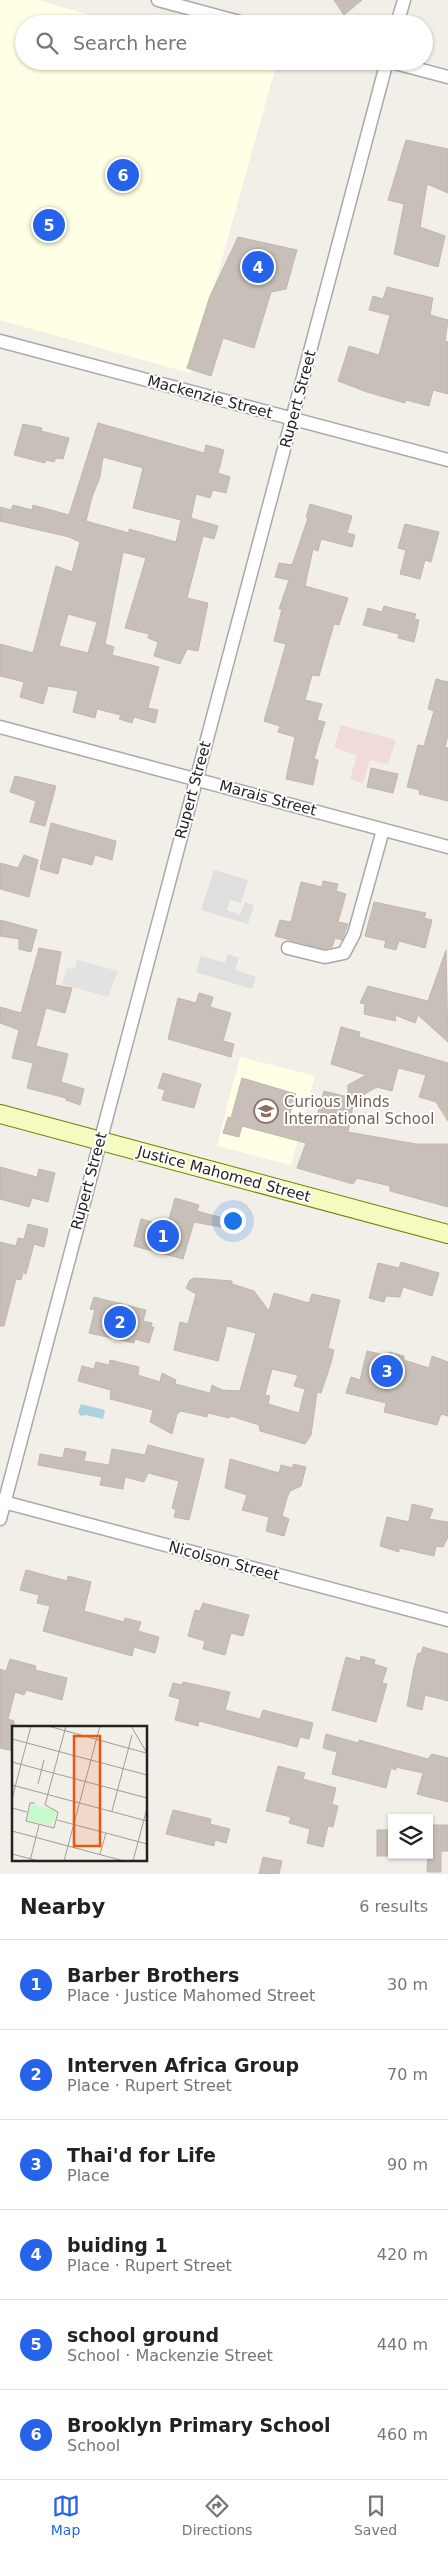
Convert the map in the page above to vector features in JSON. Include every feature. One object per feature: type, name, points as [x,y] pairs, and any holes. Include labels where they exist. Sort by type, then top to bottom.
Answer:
[{"type":"main road","name":"Justice Mahomed Street","points":[[0,1114],[448,1234]]},
{"type":"street","points":[[158,0],[214,15]]},
{"type":"street","points":[[400,15],[404,0]]},
{"type":"street","name":"Rupert Street","points":[[0,1519],[2,1501],[100,1141],[385,70]]},
{"type":"street","points":[[419,70],[448,78]]},
{"type":"street","name":"Mackenzie Street","points":[[0,341],[448,460]]},
{"type":"street","name":"Marais Street","points":[[0,727],[448,847]]},
{"type":"street","points":[[288,948],[325,956],[344,953],[354,934],[383,830]]},
{"type":"street","name":"Nicolson Street","points":[[2,1501],[448,1620]]},
{"type":"shaded area","points":[[0,0],[37,0],[90,15],[15,15],[15,70],[275,70],[190,373],[0,320]]},
{"type":"shaded area","points":[[341,725],[396,740],[388,764],[370,760],[363,783],[350,779],[357,755],[334,748]]},
{"type":"shaded area","points":[[214,870],[248,880],[241,903],[230,900],[227,910],[240,915],[245,902],[254,905],[248,924],[201,910]]},
{"type":"shaded area","points":[[228,954],[239,958],[235,970],[256,977],[252,989],[196,972],[201,956],[225,963]]},
{"type":"shaded area","points":[[77,960],[118,971],[108,997],[62,984],[67,968],[75,969]]},
{"type":"shaded area","name":"Curious Minds International School","points":[[240,1057],[315,1076],[291,1165],[217,1146]]},
{"type":"water","points":[[81,1404],[105,1410],[103,1419],[86,1415],[81,1416],[78,1412]]},
{"type":"building","points":[[334,0],[362,0],[344,15]]},
{"type":"building","points":[[406,140],[448,149],[448,193],[427,184],[420,227],[445,236],[438,267],[394,254],[404,204],[388,200]]},
{"type":"building","points":[[238,237],[297,250],[286,289],[271,292],[254,348],[223,338],[211,376],[187,368],[210,296]]},
{"type":"building","points":[[387,287],[433,298],[430,315],[448,320],[445,341],[448,342],[448,394],[433,390],[429,406],[406,400],[405,403],[338,381],[349,346],[379,355],[390,315],[369,310],[373,296],[383,299]]},
{"type":"building","points":[[98,423],[204,453],[206,445],[224,450],[218,473],[230,477],[226,493],[213,490],[210,498],[196,494],[191,518],[218,526],[214,539],[203,536],[187,598],[208,603],[198,651],[187,649],[180,664],[154,656],[158,642],[148,638],[149,634],[125,628],[146,558],[123,552],[105,644],[114,647],[112,655],[159,667],[148,708],[158,710],[155,723],[134,717],[132,723],[119,719],[121,715],[97,709],[95,718],[73,712],[78,691],[48,686],[43,704],[20,697],[24,682],[0,676],[0,644],[33,653],[56,566],[72,572],[80,542],[69,537],[0,521],[0,507],[11,510],[13,505],[32,510],[33,505],[69,515]],"holes":[[[103,457],[143,468],[133,508],[181,520],[176,542],[129,529],[129,533],[86,521],[92,497],[100,477]],[[68,614],[97,622],[88,653],[59,646]]]},
{"type":"building","points":[[23,424],[42,428],[41,431],[69,438],[63,459],[56,458],[54,462],[46,460],[45,463],[14,455]]},
{"type":"building","points":[[310,504],[352,516],[347,533],[355,535],[352,547],[321,539],[318,551],[313,549],[305,586],[348,598],[339,625],[334,624],[319,676],[312,675],[305,700],[322,704],[317,720],[325,722],[314,759],[318,760],[313,785],[286,779],[295,737],[278,732],[280,726],[264,721],[286,644],[274,641],[282,609],[279,609],[289,580],[275,577],[279,563],[292,565],[308,518],[306,517]]},
{"type":"building","points":[[405,524],[439,532],[431,562],[425,560],[420,579],[400,574],[406,550],[398,548]]},
{"type":"building","points":[[384,606],[416,614],[414,619],[419,620],[414,642],[398,638],[399,634],[363,625],[368,608],[382,612]]},
{"type":"building","points":[[436,679],[448,682],[448,735],[445,747],[448,748],[448,801],[419,794],[420,790],[407,787],[418,745],[424,746],[434,711],[428,709]]},
{"type":"building","points":[[371,768],[398,774],[393,793],[367,787]]},
{"type":"building","points":[[15,776],[56,786],[45,826],[30,822],[36,801],[10,792]]},
{"type":"building","points":[[51,823],[116,841],[112,860],[95,855],[92,865],[62,857],[58,874],[40,869]]},
{"type":"building","points":[[24,855],[38,860],[29,897],[0,889],[0,863],[18,868]]},
{"type":"building","points":[[323,881],[338,884],[336,891],[346,894],[338,922],[348,924],[342,940],[335,938],[332,947],[325,949],[275,936],[280,920],[291,922],[301,882],[322,887]]},
{"type":"building","points":[[374,902],[426,913],[424,918],[432,920],[425,948],[399,941],[396,950],[384,947],[386,941],[365,936]]},
{"type":"building","points":[[0,920],[37,930],[31,952],[19,949],[19,939],[0,936]]},
{"type":"building","points":[[39,948],[61,952],[55,985],[72,988],[65,1013],[46,1008],[36,1046],[68,1054],[61,1082],[84,1089],[80,1105],[66,1100],[66,1098],[27,1088],[33,1063],[12,1058],[19,1030],[0,1023],[0,1007],[21,1013]]},
{"type":"building","points":[[446,950],[448,1042],[418,1015],[415,1023],[395,1015],[396,1021],[364,1014],[365,1004],[360,1003],[368,986],[428,1001]]},
{"type":"building","points":[[199,993],[213,997],[210,1007],[231,1013],[223,1041],[234,1044],[231,1057],[168,1039],[178,998],[196,1003]]},
{"type":"building","points":[[341,1027],[360,1032],[359,1037],[448,1063],[448,1121],[436,1102],[419,1097],[426,1075],[398,1068],[392,1091],[377,1087],[354,1100],[348,1132],[416,1144],[448,1144],[448,1207],[390,1191],[390,1186],[357,1178],[353,1184],[297,1168],[306,1143],[242,1126],[239,1137],[223,1133],[228,1117],[231,1118],[242,1078],[296,1094],[289,1117],[315,1124],[324,1091],[348,1097],[348,1085],[366,1075],[331,1064]]},
{"type":"building","points":[[163,1073],[201,1084],[194,1108],[162,1100],[165,1090],[158,1088]]},
{"type":"building","points":[[0,1167],[37,1177],[39,1169],[55,1173],[48,1202],[32,1198],[29,1207],[0,1199]]},
{"type":"building","points":[[175,1198],[199,1205],[197,1211],[223,1218],[221,1227],[194,1222],[183,1259],[134,1246],[141,1219],[167,1226]]},
{"type":"building","points":[[28,1224],[48,1229],[44,1247],[34,1244],[26,1274],[23,1272],[21,1280],[16,1279],[4,1326],[0,1326],[0,1242],[16,1246],[18,1238],[24,1239]]},
{"type":"building","points":[[401,1262],[439,1273],[432,1296],[403,1287],[400,1297],[386,1296],[384,1302],[369,1298],[378,1263],[399,1268]]},
{"type":"building","points":[[194,1278],[232,1281],[232,1284],[254,1291],[269,1311],[274,1293],[309,1303],[312,1294],[340,1300],[328,1348],[334,1350],[331,1363],[321,1393],[317,1392],[311,1435],[305,1444],[260,1431],[259,1425],[231,1416],[229,1418],[208,1413],[207,1417],[181,1411],[177,1414],[172,1434],[150,1422],[153,1410],[110,1399],[111,1390],[78,1381],[82,1366],[94,1369],[96,1362],[109,1365],[110,1360],[139,1367],[138,1375],[160,1382],[162,1373],[176,1380],[175,1384],[210,1393],[212,1385],[222,1390],[240,1391],[256,1333],[227,1326],[218,1361],[174,1350],[180,1322],[188,1324],[196,1294],[186,1288],[190,1280]],"holes":[[[272,1369],[298,1375],[294,1386],[305,1389],[299,1413],[268,1404],[270,1396],[265,1395]]]},
{"type":"building","points":[[94,1297],[146,1310],[143,1321],[152,1323],[151,1327],[154,1327],[149,1343],[135,1339],[134,1343],[89,1333],[95,1310],[90,1309]]},
{"type":"building","points":[[367,1351],[388,1356],[389,1352],[404,1356],[404,1360],[429,1368],[432,1356],[448,1362],[448,1416],[441,1414],[437,1425],[384,1412],[386,1403],[346,1393],[351,1377],[360,1380]]},
{"type":"building","points":[[148,1445],[204,1459],[189,1520],[174,1517],[176,1510],[172,1508],[179,1481],[148,1473],[144,1482],[125,1477],[123,1489],[100,1485],[102,1477],[38,1465],[40,1454],[63,1458],[65,1448],[86,1452],[84,1461],[109,1465],[112,1449],[145,1455]]},
{"type":"building","points":[[230,1459],[279,1473],[281,1465],[293,1468],[293,1464],[306,1467],[301,1486],[290,1491],[287,1498],[282,1516],[289,1519],[284,1536],[266,1531],[269,1517],[242,1510],[247,1495],[225,1488]]},
{"type":"building","points":[[412,1504],[433,1509],[429,1519],[448,1522],[448,1537],[443,1547],[436,1546],[434,1556],[399,1548],[399,1552],[380,1546],[387,1517],[409,1522]]},
{"type":"building","points":[[26,1570],[67,1581],[68,1576],[91,1582],[84,1611],[124,1622],[125,1618],[141,1622],[138,1631],[159,1637],[155,1653],[134,1647],[132,1656],[43,1631],[50,1606],[37,1603],[39,1595],[20,1590]]},
{"type":"building","points":[[203,1603],[249,1615],[243,1636],[231,1633],[225,1655],[203,1649],[205,1641],[188,1636],[195,1610],[200,1611]]},
{"type":"building","points":[[423,1647],[448,1654],[448,1701],[425,1695],[422,1710],[407,1706],[418,1653],[421,1654]]},
{"type":"building","points":[[361,1656],[375,1660],[374,1664],[387,1668],[382,1683],[387,1684],[376,1722],[332,1710],[346,1657],[360,1661]]},
{"type":"building","points":[[10,1659],[36,1666],[35,1670],[67,1678],[62,1700],[26,1690],[24,1695],[15,1692],[8,1719],[14,1721],[14,1726],[12,1726],[12,1751],[0,1748],[0,1669],[6,1671]]},
{"type":"building","points":[[183,1682],[230,1692],[225,1710],[260,1719],[263,1710],[313,1723],[309,1739],[300,1737],[297,1747],[199,1721],[198,1726],[175,1720],[180,1699],[169,1696],[173,1683],[182,1685]]},
{"type":"building","points":[[326,1734],[358,1743],[359,1740],[428,1759],[432,1754],[448,1758],[448,1802],[417,1794],[423,1773],[396,1767],[396,1770],[391,1768],[386,1788],[332,1774],[337,1752],[323,1748]]},
{"type":"building","points":[[278,1766],[305,1773],[303,1779],[336,1788],[332,1804],[338,1806],[333,1827],[328,1826],[323,1847],[307,1843],[310,1829],[289,1823],[291,1817],[266,1811]]},
{"type":"building","points":[[173,1810],[211,1819],[210,1824],[230,1829],[226,1843],[215,1840],[214,1846],[166,1834]]},
{"type":"building","points":[[433,1825],[448,1825],[448,1851],[441,1851],[441,1872],[427,1872],[428,1859],[433,1859]]},
{"type":"building","points":[[377,1830],[388,1830],[388,1856],[377,1856]]},
{"type":"building","points":[[263,1857],[282,1861],[279,1874],[259,1874]]},
{"type":"place","name":"Brooklyn Primary School","points":[[123,175]]},
{"type":"place","name":"school ground","points":[[49,225]]},
{"type":"place","name":"buiding 1","points":[[258,267]]},
{"type":"place","name":"Curious Minds International School","points":[[266,1111]]},
{"type":"place","name":"Barber Brothers","points":[[163,1236]]},
{"type":"place","name":"Interven Africa Group","points":[[120,1322]]},
{"type":"place","name":"Thai'd for Life","points":[[387,1371]]}]
